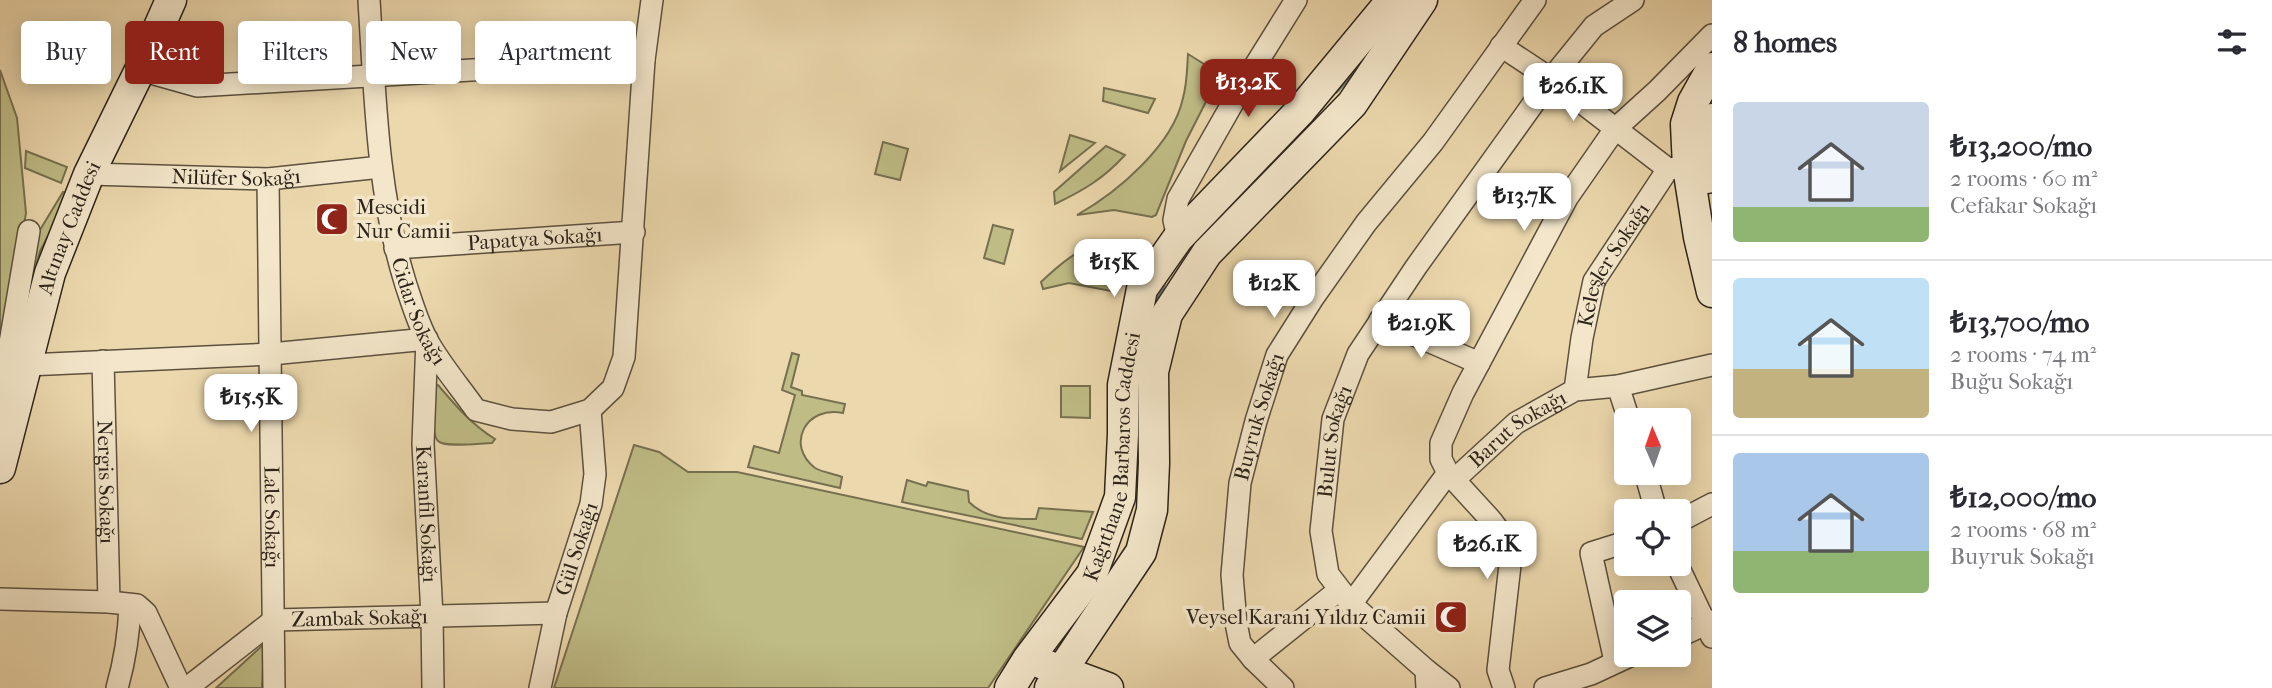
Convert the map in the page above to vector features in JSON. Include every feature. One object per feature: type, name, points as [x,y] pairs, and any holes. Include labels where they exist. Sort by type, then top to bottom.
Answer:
[{"type":"main road","name":"Altınay Caddesi","points":[[162,21],[171,0]]},
{"type":"main road","name":"Kağıthane Barbaros Caddesi","points":[[1010,688],[1028,659],[1092,574],[1120,498],[1124,434],[1123,385],[1142,289],[1178,238],[1301,110],[1392,0]]},
{"type":"main road","name":"Kağıthane Barbaros Caddesi","points":[[1056,679],[1140,552],[1152,510],[1153,372],[1167,314],[1207,253],[1352,104],[1422,0]]},
{"type":"main road","points":[[1712,68],[1693,102],[1678,168],[1712,292]]},
{"type":"main road","name":"Altınay Caddesi","points":[[1,453],[50,273],[89,174],[134,84]]},
{"type":"main road","points":[[1712,119],[1708,128],[1707,190],[1712,213]]},
{"type":"main road","points":[[1028,659],[1056,679],[1108,688]]},
{"type":"street","name":"Cidar Sokağı","points":[[369,0],[370,21]]},
{"type":"street","points":[[590,410],[613,388],[624,357],[644,60],[652,0]]},
{"type":"street","points":[[1178,238],[1174,220],[1178,200],[1243,85],[1296,0]]},
{"type":"street","name":"Buyruk Sokağı","points":[[1283,688],[1240,643],[1232,575],[1240,483],[1277,355],[1312,298],[1366,223],[1433,142],[1535,0]]},
{"type":"street","name":"Bulut Sokağı","points":[[1449,688],[1426,679],[1345,597],[1328,575],[1321,531],[1333,419],[1358,354],[1551,79],[1594,26],[1633,0]]},
{"type":"street","points":[[1504,688],[1498,670],[1510,565],[1506,540],[1451,476],[1441,458],[1441,443],[1479,363],[1567,198],[1615,129],[1712,35]]},
{"type":"street","points":[[1501,46],[1551,79],[1615,129],[1678,168]]},
{"type":"street","points":[[461,70],[644,60]]},
{"type":"street","points":[[190,84],[197,86],[366,75]]},
{"type":"street","name":"Cidar Sokağı","points":[[375,84],[381,167],[395,248],[426,340],[475,410],[512,419],[551,422],[590,410]]},
{"type":"street","name":"Nilüfer Sokağı","points":[[89,174],[268,179],[381,167]]},
{"type":"street","name":"Keleşler Sokağı","points":[[1575,390],[1594,281],[1678,168]]},
{"type":"street","name":"Lale Sokağı","points":[[268,179],[274,688]]},
{"type":"street","points":[[0,402],[29,232]]},
{"type":"street","name":"Papatya Sokağı","points":[[395,248],[634,232]]},
{"type":"street","points":[[1380,320],[1479,363]]},
{"type":"street","points":[[27,365],[271,354],[426,340]]},
{"type":"street","name":"Karanfil Sokağı","points":[[426,340],[423,444],[433,688]]},
{"type":"street","name":"Nergis Sokağı","points":[[103,361],[120,603],[129,636],[117,688]]},
{"type":"street","name":"Barut Sokağı","points":[[1253,659],[1345,597],[1451,476],[1516,423],[1575,390],[1618,386],[1712,365]]},
{"type":"street","points":[[1618,386],[1625,408]]},
{"type":"street","name":"Gül Sokağı","points":[[540,688],[556,612],[591,504],[595,474],[590,410]]},
{"type":"street","points":[[1691,515],[1712,504]]},
{"type":"street","points":[[1614,546],[1591,554],[1614,624]]},
{"type":"street","points":[[1683,576],[1710,628],[1691,633]]},
{"type":"street","points":[[0,599],[120,603],[137,606],[146,613],[181,688]]},
{"type":"street","name":"Zambak Sokağı","points":[[187,688],[274,620],[556,612]]},
{"type":"street","points":[[1545,688],[1593,681],[1614,666]]},
{"type":"shaded area","points":[[1188,54],[1220,74],[1186,141],[1156,215],[1152,217],[1114,210],[1077,215],[1109,194],[1142,166],[1168,133],[1183,98]]},
{"type":"shaded area","points":[[0,70],[17,118],[26,213],[0,361]]},
{"type":"shaded area","points":[[1104,88],[1155,99],[1148,113],[1103,101]]},
{"type":"shaded area","points":[[1070,135],[1095,143],[1060,171]]},
{"type":"shaded area","points":[[883,142],[908,149],[900,180],[875,174]]},
{"type":"shaded area","points":[[1106,146],[1125,155],[1093,183],[1055,204],[1054,192]]},
{"type":"shaded area","points":[[26,151],[67,167],[61,183],[25,168]]},
{"type":"shaded area","points":[[63,192],[70,194],[40,251],[8,376],[32,243]]},
{"type":"shaded area","points":[[993,225],[1013,230],[1004,264],[984,258]]},
{"type":"shaded area","points":[[1101,241],[1108,241],[1134,256],[1116,292],[1069,283],[1043,289],[1041,282],[1055,269],[1076,253]]},
{"type":"shaded area","points":[[792,353],[799,355],[791,387],[802,391],[802,395],[845,404],[843,413],[830,412],[810,421],[801,438],[806,459],[821,471],[842,477],[840,488],[748,467],[754,446],[779,453],[795,395],[782,390]]},
{"type":"shaded area","points":[[438,385],[471,421],[495,439],[492,443],[455,445],[438,441],[433,425],[431,392],[433,386]]},
{"type":"shaded area","points":[[1061,386],[1090,386],[1090,418],[1061,417]]},
{"type":"shaded area","points":[[634,445],[659,452],[688,472],[737,472],[1084,547],[988,688],[554,688]]},
{"type":"shaded area","points":[[907,480],[926,486],[928,482],[968,491],[969,502],[976,508],[1000,517],[1036,519],[1039,508],[1093,512],[1082,539],[902,502]]},
{"type":"shaded area","points":[[264,644],[262,688],[216,688]]},
{"type":"waterway","points":[[1336,91],[1363,62]]},
{"type":"waterway","points":[[1152,312],[1164,282]]},
{"type":"place","name":"Mescidi Nur Camii","points":[[332,219]]},
{"type":"place","name":"Veysel Karani Yıldız Camii","points":[[1451,617]]}]
